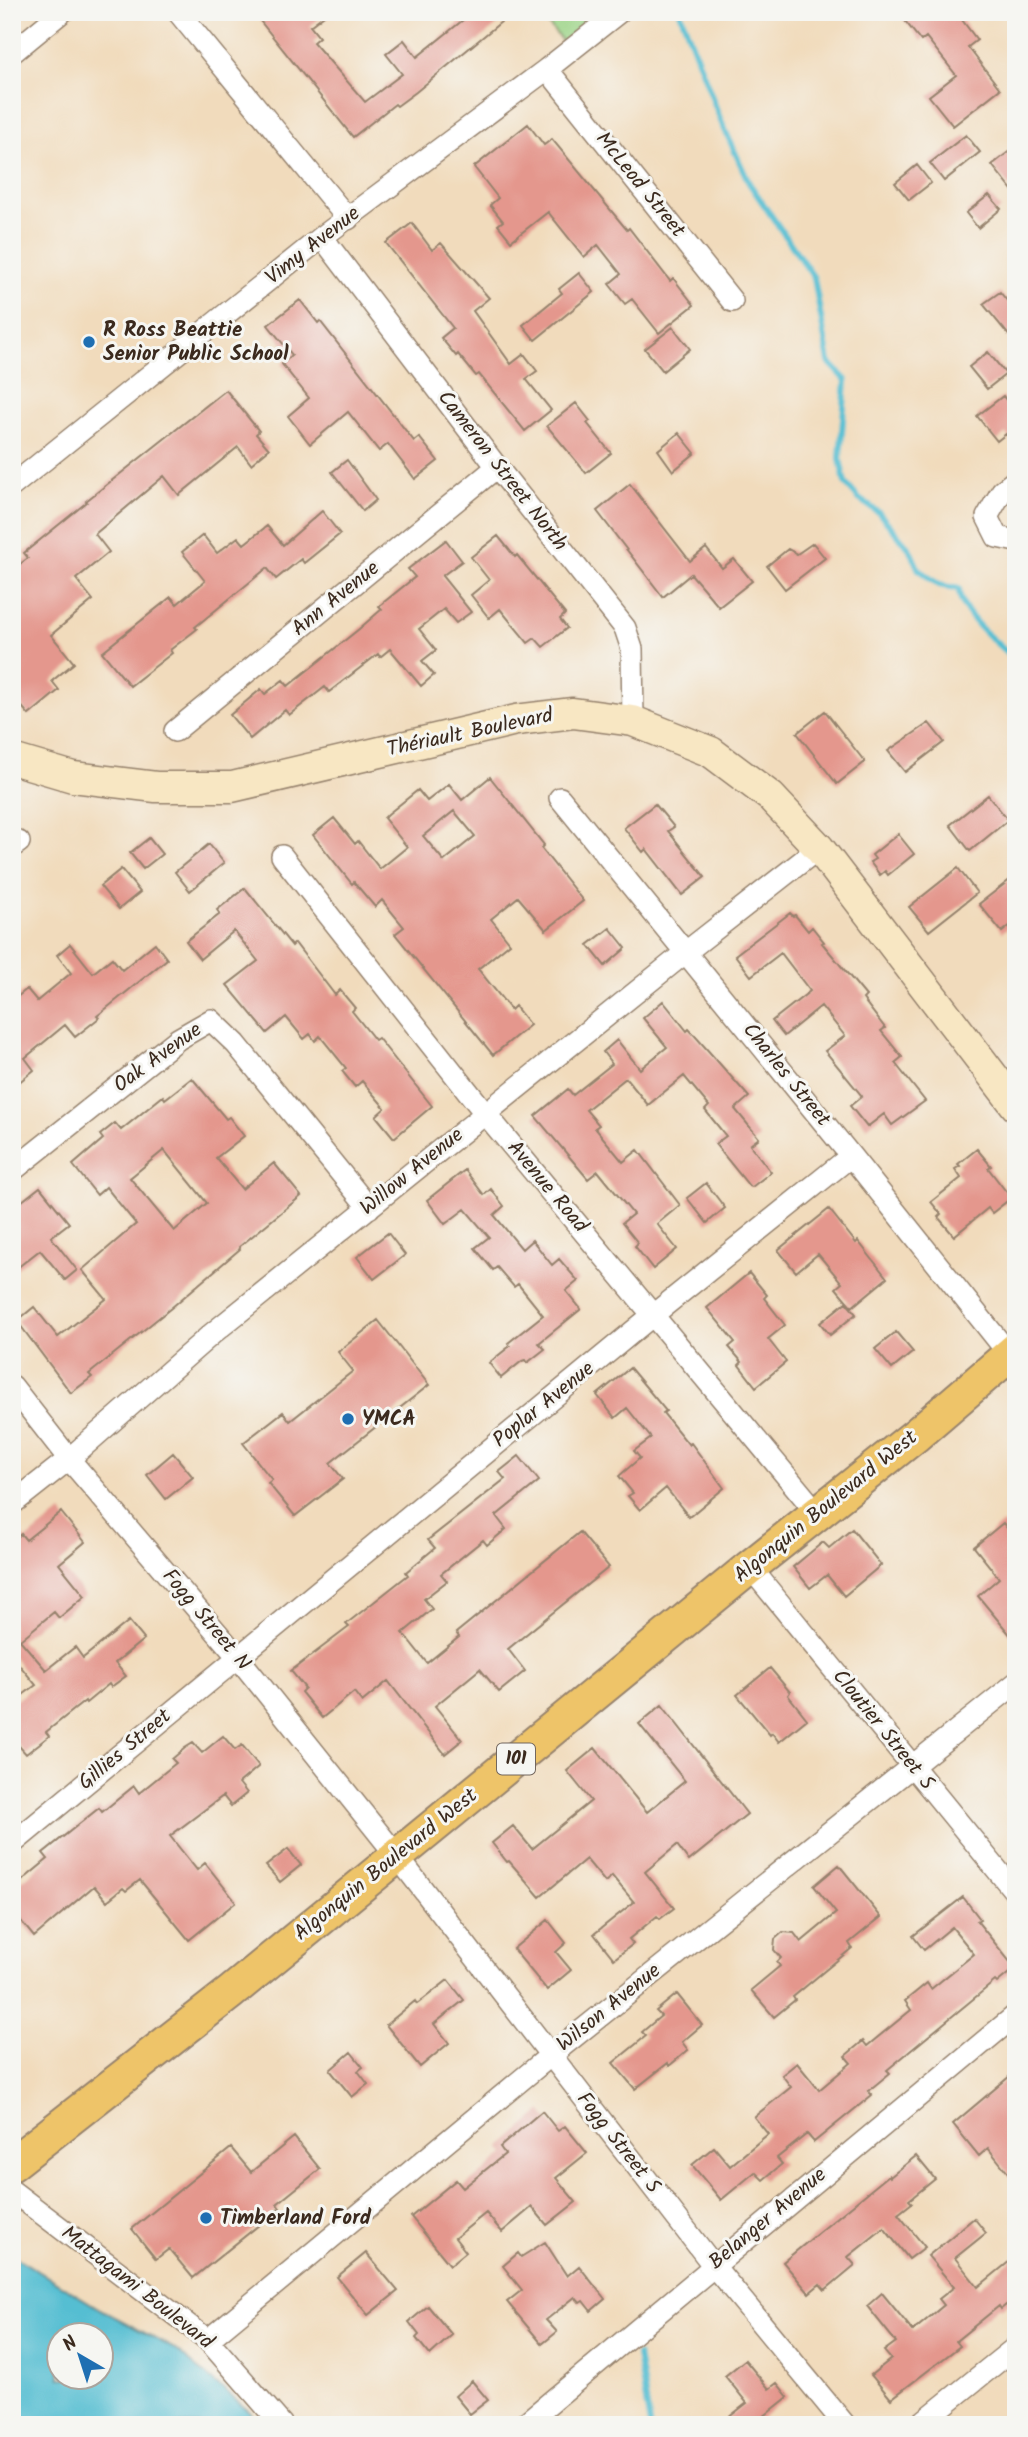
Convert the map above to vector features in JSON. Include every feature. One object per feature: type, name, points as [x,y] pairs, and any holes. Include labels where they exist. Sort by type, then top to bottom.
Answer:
[{"type":"main road","name":"Thériault Boulevard","points":[[12,759],[73,777],[156,788],[232,787],[516,720],[573,713],[633,721],[711,752],[771,797],[819,848],[1016,1106]]},
{"type":"main road","name":"Algonquin Boulevard West","points":[[12,2164],[230,1993],[750,1567],[916,1435],[1012,1352]]},
{"type":"street","points":[[12,54],[62,12]]},
{"type":"street","points":[[178,12],[348,219]]},
{"type":"street","name":"Vimy Avenue","points":[[12,486],[322,237],[619,12]]},
{"type":"street","name":"McLeod Street","points":[[547,69],[732,301]]},
{"type":"street","name":"Cameron Street North","points":[[322,237],[497,467],[625,628],[632,649],[633,721]]},
{"type":"street","name":"Ann Avenue","points":[[175,732],[497,467]]},
{"type":"street","points":[[1016,480],[1002,491],[987,517],[997,537],[1016,541]]},
{"type":"street","name":"Charles Street","points":[[560,798],[1012,1352]]},
{"type":"street","name":"Willow Avenue","points":[[12,1504],[69,1459],[213,1333],[819,848]]},
{"type":"street","name":"Avenue Road","points":[[282,856],[485,1113],[818,1514]]},
{"type":"street","name":"Oak Avenue","points":[[12,1171],[178,1039],[211,1020],[236,1044],[369,1208]]},
{"type":"street","name":"Poplar Avenue","points":[[237,1656],[851,1156]]},
{"type":"street","name":"Fogg Street N","points":[[12,1386],[69,1459],[237,1656],[397,1856]]},
{"type":"street","name":"Cloutier Street S","points":[[750,1567],[1016,1893]]},
{"type":"street","name":"Gillies Street","points":[[12,1844],[237,1656]]},
{"type":"street","name":"Wilson Avenue","points":[[208,2340],[550,2056],[1016,1684]]},
{"type":"street","name":"Fogg Street S","points":[[397,1856],[713,2265],[845,2425]]},
{"type":"street","name":"Belanger Avenue","points":[[523,2425],[1016,2015]]},
{"type":"street","name":"Mattagami Boulevard","points":[[12,2191],[208,2340],[282,2425]]},
{"type":"street","points":[[919,2425],[1016,2347]]},
{"type":"green space","points":[[538,12],[598,12],[563,42]]},
{"type":"water","points":[[12,2255],[100,2309],[173,2348],[250,2412],[261,2425],[12,2425]]},
{"type":"building","points":[[253,12],[328,12],[310,26],[319,37],[313,42],[365,102],[402,74],[386,54],[404,40],[417,57],[473,12],[513,12],[416,92],[397,106],[395,104],[353,137]]},
{"type":"building","points":[[898,12],[956,12],[977,40],[968,47],[1000,89],[953,126],[929,96],[956,75],[926,37],[921,41]]},
{"type":"building","points":[[528,124],[544,145],[552,139],[627,230],[629,228],[670,281],[673,278],[694,305],[659,333],[632,299],[625,304],[609,284],[621,274],[598,245],[584,257],[548,212],[511,241],[498,225],[503,221],[490,205],[498,198],[474,167]]},
{"type":"building","points":[[966,135],[980,152],[944,181],[930,163]]},
{"type":"building","points":[[1016,146],[1016,195],[992,165]]},
{"type":"building","points":[[917,165],[931,183],[909,200],[895,183]]},
{"type":"building","points":[[989,195],[1001,209],[978,228],[966,213]]},
{"type":"building","points":[[412,223],[432,250],[441,243],[489,298],[473,311],[511,364],[524,354],[537,371],[526,379],[551,410],[525,431],[479,374],[476,376],[441,338],[453,328],[386,243]]},
{"type":"building","points":[[579,273],[594,292],[535,340],[523,325],[562,293],[559,289]]},
{"type":"building","points":[[1000,292],[1016,312],[1016,344],[983,304]]},
{"type":"building","points":[[300,300],[318,323],[320,321],[414,441],[419,437],[438,461],[415,479],[388,444],[379,451],[348,412],[310,444],[288,416],[309,398],[282,364],[292,355],[268,325]]},
{"type":"building","points":[[673,327],[690,349],[663,371],[645,349]]},
{"type":"building","points":[[988,352],[1006,374],[987,389],[969,367]]},
{"type":"building","points":[[226,390],[259,431],[256,434],[269,449],[251,464],[238,447],[179,495],[164,476],[95,534],[109,552],[76,579],[93,600],[51,635],[74,663],[52,681],[59,690],[29,715],[12,695],[12,570],[28,558],[24,553]]},
{"type":"building","points":[[1003,396],[1016,412],[1016,446],[1006,434],[997,441],[977,416]]},
{"type":"building","points":[[576,403],[590,421],[587,423],[611,453],[586,473],[547,426]]},
{"type":"building","points":[[679,433],[695,453],[673,471],[658,450]]},
{"type":"building","points":[[347,460],[376,500],[363,511],[332,472]]},
{"type":"building","points":[[630,484],[690,561],[706,548],[722,568],[734,559],[752,581],[719,607],[691,574],[663,597],[597,511]]},
{"type":"building","points":[[322,511],[340,534],[304,563],[301,559],[276,579],[267,568],[195,627],[197,629],[170,650],[172,653],[130,686],[102,652],[171,597],[177,604],[205,581],[182,552],[203,535],[217,553],[238,537],[244,544],[267,526],[283,545]]},
{"type":"building","points":[[498,536],[565,614],[560,619],[567,628],[543,647],[535,638],[528,643],[500,609],[489,618],[471,595],[489,580],[471,557]]},
{"type":"building","points":[[446,540],[462,561],[442,576],[471,612],[456,623],[444,609],[419,629],[436,650],[422,661],[434,675],[421,686],[390,649],[380,657],[378,654],[329,692],[325,687],[289,715],[285,710],[250,739],[230,715],[261,689],[265,694],[283,680],[288,686],[359,629],[382,609],[379,606],[415,577],[408,569]]},
{"type":"building","points":[[813,543],[825,558],[785,589],[767,566],[788,549],[797,554]]},
{"type":"building","points":[[825,711],[865,762],[837,784],[797,733]]},
{"type":"building","points":[[929,723],[944,742],[905,772],[888,751]]},
{"type":"building","points":[[490,777],[544,845],[541,848],[583,901],[546,930],[518,897],[491,919],[510,943],[478,969],[511,1010],[515,1006],[530,1025],[493,1055],[395,934],[404,927],[382,900],[375,907],[354,882],[352,884],[313,835],[334,818],[355,844],[358,841],[380,869],[407,847],[384,818],[388,814],[418,790],[427,801],[449,784],[462,800]],"holes":[[[454,811],[475,836],[444,861],[423,836]]]},
{"type":"building","points":[[988,795],[1008,820],[970,851],[950,825]]},
{"type":"building","points":[[655,804],[674,827],[668,831],[705,877],[682,895],[646,849],[643,852],[624,828]]},
{"type":"building","points":[[898,834],[914,854],[888,875],[885,871],[880,875],[870,862],[875,859],[872,855]]},
{"type":"building","points":[[149,838],[162,854],[143,869],[130,853]]},
{"type":"building","points":[[209,844],[224,863],[190,891],[175,872]]},
{"type":"building","points":[[958,868],[977,893],[929,931],[909,907]]},
{"type":"building","points":[[121,869],[140,892],[119,909],[100,886]]},
{"type":"building","points":[[1016,875],[1016,921],[1002,932],[979,904]]},
{"type":"building","points":[[245,888],[292,946],[295,943],[335,995],[340,990],[355,1008],[352,1011],[375,1040],[378,1038],[432,1106],[394,1138],[376,1116],[385,1108],[362,1081],[355,1087],[342,1071],[346,1068],[320,1036],[315,1041],[310,1034],[304,1039],[286,1017],[267,1033],[227,985],[258,961],[234,931],[200,959],[186,941],[220,914],[217,910]]},
{"type":"building","points":[[790,913],[795,915],[808,931],[812,927],[866,996],[863,999],[885,1028],[881,1031],[902,1057],[895,1063],[925,1101],[892,1125],[884,1114],[867,1127],[850,1106],[862,1096],[825,1051],[845,1036],[821,1006],[784,1036],[772,1021],[810,991],[781,953],[751,976],[735,955]]},
{"type":"building","points":[[610,928],[626,948],[605,966],[588,945]]},
{"type":"building","points":[[155,943],[167,959],[75,1037],[65,1025],[25,1058],[34,1070],[12,1088],[12,1001],[27,989],[37,1001],[71,973],[57,955],[70,944],[93,973],[112,958],[122,970]]},
{"type":"building","points":[[663,1001],[687,1031],[689,1029],[749,1097],[735,1109],[759,1138],[750,1145],[771,1172],[752,1187],[749,1186],[715,1144],[726,1136],[705,1110],[709,1106],[684,1076],[648,1105],[626,1078],[586,1110],[599,1125],[595,1128],[623,1162],[638,1150],[680,1205],[657,1224],[677,1249],[653,1269],[622,1223],[633,1214],[598,1171],[588,1179],[535,1116],[568,1089],[573,1095],[612,1064],[603,1052],[617,1040],[640,1069],[667,1047],[643,1018]]},
{"type":"building","points":[[192,1078],[244,1136],[216,1158],[242,1189],[274,1163],[301,1196],[171,1308],[89,1374],[92,1377],[71,1393],[17,1321],[34,1307],[58,1337],[106,1299],[82,1270],[136,1224],[106,1187],[97,1195],[73,1165],[103,1139],[100,1135],[115,1123],[121,1130],[163,1096],[165,1099]],"holes":[[[164,1150],[207,1203],[174,1231],[130,1178]]]},
{"type":"building","points":[[977,1149],[1011,1198],[992,1213],[988,1208],[954,1236],[938,1217],[941,1214],[931,1202],[961,1178],[955,1169]]},
{"type":"building","points":[[465,1170],[484,1195],[491,1189],[504,1206],[494,1215],[522,1249],[532,1240],[552,1265],[559,1259],[578,1281],[566,1291],[581,1309],[539,1343],[545,1349],[527,1363],[522,1361],[501,1378],[489,1363],[510,1346],[508,1343],[543,1315],[518,1284],[514,1287],[497,1267],[493,1270],[475,1248],[489,1237],[465,1209],[445,1224],[427,1200]]},
{"type":"building","points":[[706,1183],[725,1208],[707,1223],[687,1198]]},
{"type":"building","points":[[40,1187],[69,1223],[51,1237],[77,1270],[65,1280],[40,1250],[12,1272],[12,1209]]},
{"type":"building","points":[[829,1209],[887,1278],[852,1307],[836,1288],[842,1283],[818,1254],[796,1272],[778,1250]]},
{"type":"building","points":[[388,1233],[405,1255],[374,1279],[357,1257]]},
{"type":"building","points":[[749,1273],[767,1295],[764,1298],[785,1325],[768,1339],[786,1362],[756,1387],[739,1365],[742,1362],[729,1347],[735,1342],[707,1308]]},
{"type":"building","points":[[846,1302],[856,1314],[830,1335],[820,1323]]},
{"type":"building","name":"YMCA","points":[[378,1320],[429,1385],[330,1463],[343,1479],[295,1516],[268,1483],[272,1480],[243,1443],[283,1412],[290,1421],[353,1371],[338,1352]]},
{"type":"building","points":[[896,1332],[913,1352],[892,1369],[875,1349]]},
{"type":"building","points":[[630,1368],[724,1488],[689,1517],[666,1488],[640,1510],[628,1496],[633,1493],[619,1476],[640,1458],[634,1451],[651,1438],[627,1408],[615,1418],[597,1395]]},
{"type":"building","points":[[173,1453],[193,1477],[166,1499],[147,1475]]},
{"type":"building","points":[[519,1456],[539,1481],[496,1516],[506,1529],[487,1545],[483,1540],[441,1574],[447,1581],[424,1599],[432,1609],[403,1633],[427,1663],[459,1637],[456,1633],[580,1532],[609,1567],[508,1649],[525,1671],[499,1692],[480,1669],[435,1706],[462,1740],[445,1754],[388,1681],[362,1702],[354,1692],[322,1718],[301,1692],[305,1688],[291,1671],[349,1627],[346,1624],[408,1575],[406,1572],[435,1548],[428,1540],[505,1479],[499,1472]]},
{"type":"building","points":[[61,1512],[85,1542],[59,1564],[85,1596],[59,1618],[54,1612],[20,1640],[46,1670],[75,1647],[83,1658],[129,1621],[144,1639],[115,1663],[126,1676],[111,1687],[109,1684],[86,1703],[85,1701],[46,1732],[49,1736],[26,1754],[12,1738],[12,1703],[36,1685],[12,1656],[12,1541],[21,1534],[26,1540]]},
{"type":"building","points":[[1003,1523],[1016,1539],[1016,1642],[978,1596],[999,1578],[974,1547]]},
{"type":"building","points":[[852,1529],[881,1565],[844,1596],[827,1575],[810,1588],[793,1567],[823,1542],[829,1548]]},
{"type":"building","points":[[770,1668],[807,1719],[779,1742],[737,1695]]},
{"type":"building","points":[[662,1705],[747,1814],[689,1861],[677,1845],[645,1872],[674,1908],[660,1919],[657,1916],[629,1939],[633,1944],[614,1959],[594,1934],[634,1902],[612,1876],[605,1882],[586,1859],[540,1897],[492,1843],[513,1826],[532,1849],[591,1801],[567,1771],[595,1748],[647,1812],[685,1781],[639,1724]]},
{"type":"building","points":[[223,1736],[235,1750],[242,1745],[259,1766],[239,1783],[247,1793],[231,1806],[223,1796],[170,1836],[197,1870],[205,1863],[236,1902],[189,1940],[140,1880],[126,1891],[123,1888],[107,1901],[94,1886],[34,1937],[12,1910],[12,1889],[48,1859],[43,1853],[99,1808],[102,1812],[134,1786],[139,1793],[176,1763],[172,1759],[185,1748],[193,1743],[202,1753]]},
{"type":"building","points":[[288,1849],[301,1865],[280,1882],[266,1866]]},
{"type":"building","points":[[839,1865],[881,1917],[849,1943],[852,1948],[793,1997],[795,2000],[774,2017],[751,1990],[780,1966],[777,1962],[781,1958],[774,1950],[775,1939],[783,1932],[794,1933],[801,1942],[836,1913],[814,1886]]},
{"type":"building","points":[[963,1897],[980,1919],[977,1921],[1015,1968],[997,1983],[995,1981],[887,2070],[890,2073],[868,2091],[872,2095],[814,2142],[807,2134],[777,2158],[782,2164],[763,2180],[755,2172],[721,2200],[692,2165],[714,2147],[730,2166],[768,2134],[754,2117],[791,2087],[782,2075],[797,2063],[819,2090],[851,2063],[845,2056],[863,2041],[867,2046],[911,2010],[905,2001],[927,1983],[931,1989],[974,1954],[952,1927],[924,1950],[913,1936]]},
{"type":"building","points":[[548,1920],[566,1943],[556,1952],[571,1970],[547,1990],[513,1949]]},
{"type":"building","points":[[448,1980],[464,2000],[434,2024],[449,2043],[420,2067],[386,2025],[415,2001],[417,2004]]},
{"type":"building","points":[[677,1994],[702,2025],[682,2042],[688,2050],[635,2089],[613,2063],[646,2036],[642,2032],[661,2016],[656,2011]]},
{"type":"building","points":[[351,2052],[363,2067],[358,2071],[368,2084],[352,2097],[330,2070]]},
{"type":"building","points":[[1016,2071],[1016,2183],[988,2148],[979,2156],[953,2124]]},
{"type":"building","points":[[542,2111],[558,2131],[565,2126],[587,2153],[556,2178],[576,2202],[547,2225],[532,2207],[502,2232],[486,2213],[455,2238],[466,2252],[450,2265],[411,2217],[456,2180],[463,2188],[505,2154],[500,2147]]},
{"type":"building","name":"Timberland Ford","points":[[294,2137],[320,2169],[277,2204],[280,2208],[193,2278],[169,2249],[156,2259],[132,2229],[231,2148],[251,2172]]},
{"type":"building","points":[[916,2156],[935,2179],[909,2200],[912,2203],[898,2214],[925,2247],[909,2259],[884,2228],[848,2257],[855,2265],[825,2290],[820,2284],[809,2293],[783,2262]]},
{"type":"building","points":[[974,2218],[986,2233],[955,2258],[978,2287],[1016,2256],[1016,2297],[1001,2309],[999,2306],[956,2341],[960,2346],[891,2399],[871,2375],[891,2359],[884,2351],[896,2342],[867,2306],[882,2293],[913,2331],[944,2305],[939,2299],[954,2287],[928,2256]]},
{"type":"building","points":[[545,2242],[567,2276],[579,2266],[605,2299],[591,2311],[583,2301],[580,2303],[575,2297],[546,2320],[557,2332],[542,2344],[507,2302],[522,2290],[503,2266],[518,2253],[521,2257]]},
{"type":"building","points":[[366,2253],[398,2291],[368,2315],[337,2277]]},
{"type":"building","points":[[428,2306],[452,2335],[430,2355],[416,2338],[419,2335],[409,2322]]},
{"type":"building","points":[[745,2360],[769,2389],[777,2383],[788,2397],[753,2425],[719,2425],[747,2403],[725,2376]]},
{"type":"building","points":[[472,2381],[488,2400],[470,2414],[455,2396]]},
{"type":"waterway","points":[[680,12],[721,121],[749,183],[814,278],[829,362],[846,380],[840,459],[845,483],[859,499],[878,512],[909,548],[919,570],[939,585],[959,589],[965,608],[972,618],[1016,660]]},
{"type":"waterway","points":[[638,2355],[650,2425]]},
{"type":"place","name":"R Ross Beattie Senior Public School","points":[[89,342]]},
{"type":"place","name":"YMCA","points":[[348,1419]]},
{"type":"place","name":"Timberland Ford","points":[[206,2218]]}]
